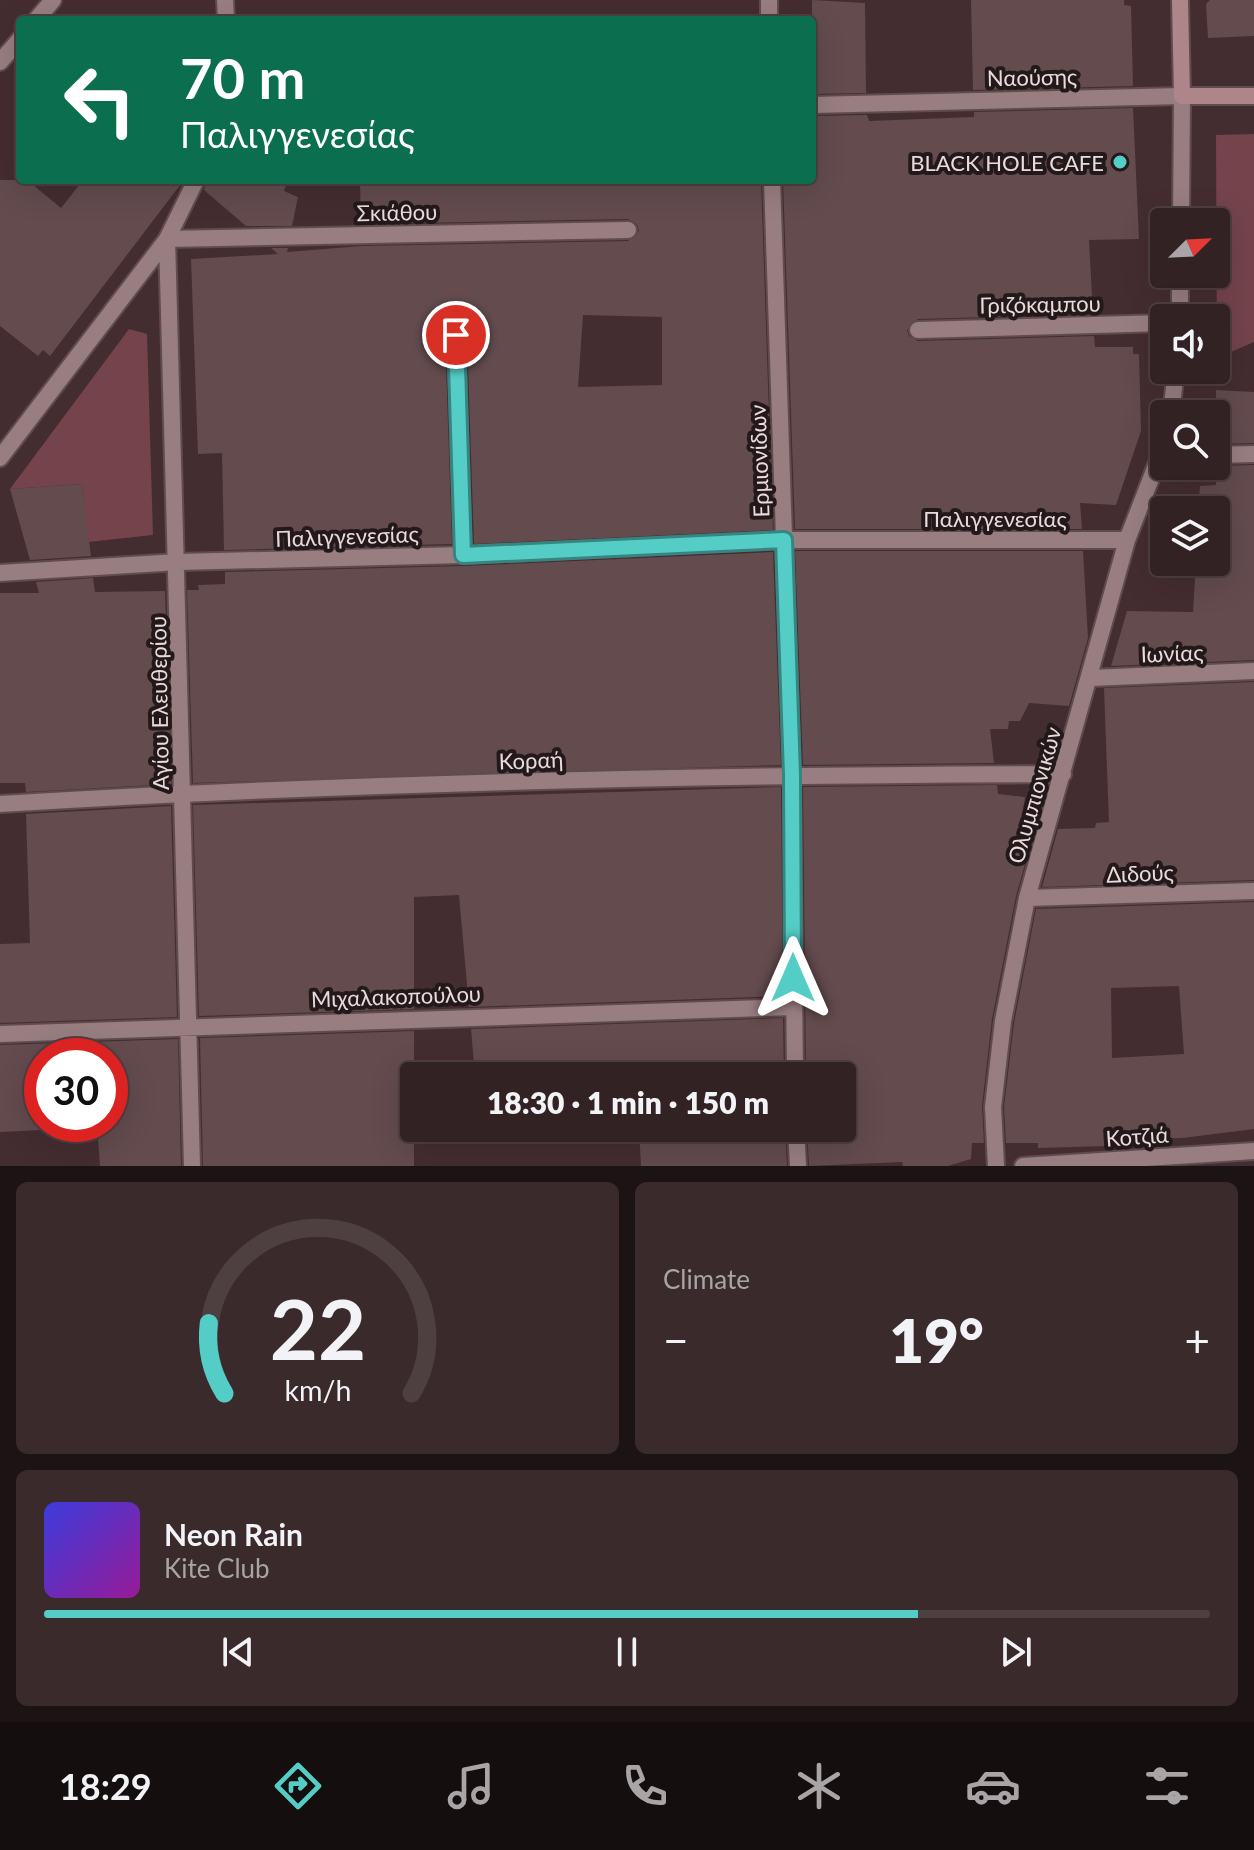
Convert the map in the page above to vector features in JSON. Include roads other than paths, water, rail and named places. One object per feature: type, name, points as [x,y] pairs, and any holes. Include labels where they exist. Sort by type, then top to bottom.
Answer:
[{"type":"street","points":[[39,16],[53,0]]},
{"type":"street","points":[[1180,0],[1181,208]]},
{"type":"street","points":[[0,62],[16,44]]},
{"type":"street","name":"Ναούσης","points":[[816,105],[1254,96]]},
{"type":"street","name":"Αγίου Ελευθερίου","points":[[0,458],[8,435],[167,239],[194,184]]},
{"type":"street","name":"Ερμιονίδων","points":[[772,184],[792,775],[795,1062]]},
{"type":"street","name":"Σκιάθου","points":[[167,239],[628,230]]},
{"type":"street","name":"Αγίου Ελευθερίου","points":[[167,239],[192,1166]]},
{"type":"street","name":"Γριζόκαμπου","points":[[918,330],[1150,323]]},
{"type":"street","points":[[456,335],[463,555]]},
{"type":"street","points":[[1230,455],[1254,454]]},
{"type":"street","name":"Ολυμπιονικών","points":[[996,1166],[993,1107],[1003,1021],[1027,898],[1091,678],[1127,540],[1152,480]]},
{"type":"street","name":"Παλιγγενεσίας","points":[[0,573],[178,562],[463,555],[784,540],[1127,540]]},
{"type":"street","name":"Ιωνίας","points":[[1091,678],[1254,671]]},
{"type":"street","name":"Κοραή","points":[[0,804],[183,793],[792,775],[1063,774]]},
{"type":"street","name":"Διδούς","points":[[1027,898],[1254,891]]},
{"type":"street","name":"Μιχαλακοπούλου","points":[[0,1034],[188,1025],[793,1007]]},
{"type":"street","points":[[797,1142],[798,1166]]},
{"type":"street","name":"Κοτζιά","points":[[1023,1166],[1254,1151]]},
{"type":"place","name":"BLACK HOLE CAFE","points":[[1120,162]]}]
